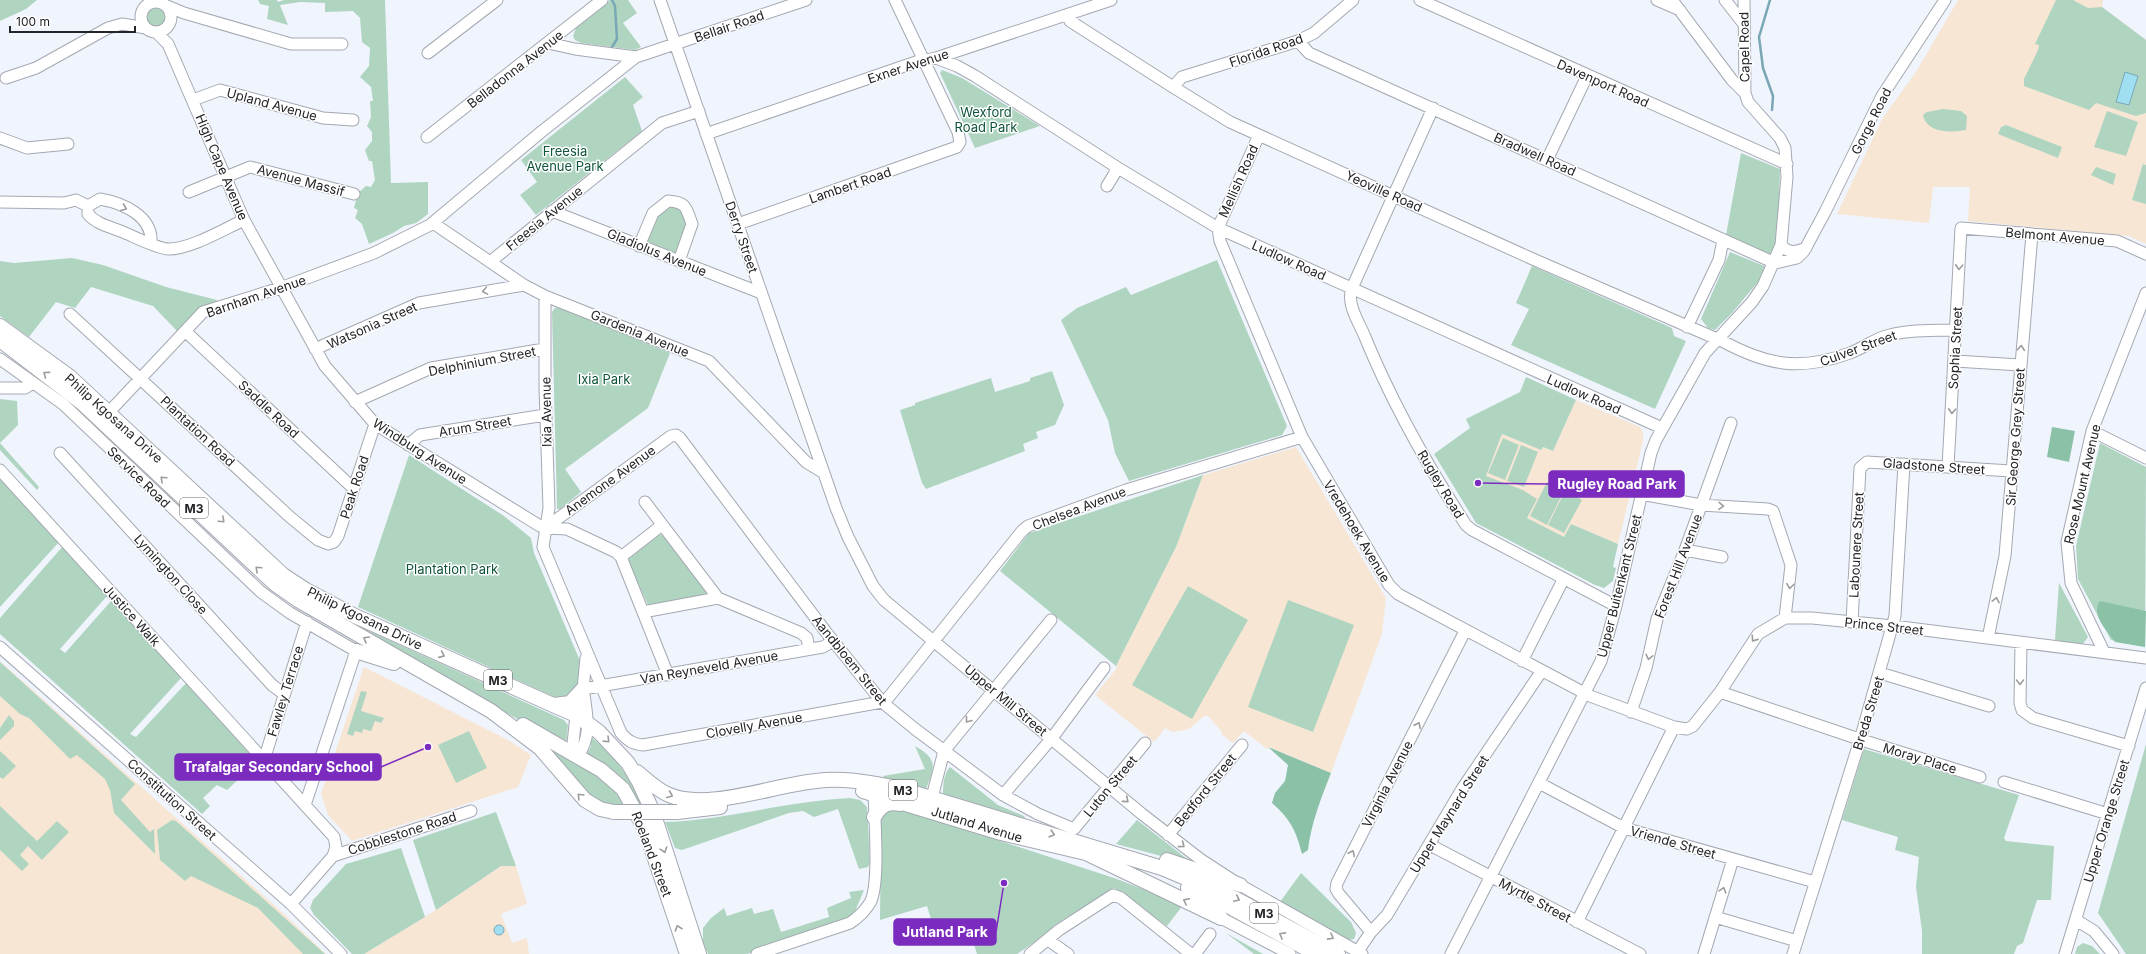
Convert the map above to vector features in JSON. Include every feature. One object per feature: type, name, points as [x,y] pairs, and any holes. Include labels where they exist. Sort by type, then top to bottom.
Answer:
[{"type":"main road","name":"Philip Kgosana Drive","points":[[0,326],[70,377],[264,559],[306,590],[362,619],[553,704],[581,719],[614,746],[628,763]]},
{"type":"main road","name":"Philip Kgosana Drive","points":[[0,340],[82,403],[275,584],[298,600],[491,711]]},
{"type":"main road","points":[[356,651],[372,655],[430,676]]},
{"type":"main road","points":[[553,704],[570,703],[583,690]]},
{"type":"main road","name":"Roeland Street","points":[[491,711],[503,714],[601,770],[616,782],[637,812],[645,829],[687,954]]},
{"type":"main road","name":"Jutland Avenue","points":[[491,711],[540,748],[585,800],[600,809],[614,812],[677,812],[706,810],[826,788],[874,788]]},
{"type":"main road","name":"Roeland Street","points":[[628,763],[651,807],[698,954]]},
{"type":"main road","name":"Jutland Avenue","points":[[628,763],[664,793],[678,798],[695,801],[718,799],[832,779],[874,788],[925,804],[1001,832],[1109,859],[1186,882],[1257,909],[1338,954]]},
{"type":"main road","points":[[874,817],[880,808],[893,802],[910,807],[925,804]]},
{"type":"main road","name":"Jutland Avenue","points":[[925,804],[1073,834],[1138,859],[1186,882],[1316,954]]},
{"type":"main road","points":[[1073,834],[1101,843],[1144,852],[1240,885]]},
{"type":"main road","points":[[1086,853],[1221,918]]},
{"type":"street","points":[[428,53],[497,0]]},
{"type":"street","name":"Derry Street","points":[[660,0],[824,473]]},
{"type":"street","name":"Bellair Road","points":[[636,57],[806,0]]},
{"type":"street","points":[[895,0],[930,59]]},
{"type":"street","name":"Exner Avenue","points":[[706,134],[1111,0]]},
{"type":"street","name":"Florida Road","points":[[1173,87],[1182,78],[1298,41],[1314,33],[1353,0]]},
{"type":"street","name":"Davenport Road","points":[[1420,0],[1765,156],[1787,164]]},
{"type":"street","points":[[1657,0],[1680,10]]},
{"type":"street","points":[[1672,0],[1732,80],[1745,93]]},
{"type":"street","points":[[1725,0],[1743,23]]},
{"type":"street","name":"Capel Road","points":[[1744,0],[1743,23],[1745,93]]},
{"type":"street","name":"Gorge Road","points":[[1775,263],[1797,258],[1806,248],[1882,96],[1945,0]]},
{"type":"street","points":[[137,21],[144,6],[150,3],[162,2],[167,6],[184,13],[290,44],[342,44]]},
{"type":"street","name":"Belladonna Avenue","points":[[427,136],[548,43],[594,2]]},
{"type":"street","points":[[167,6],[170,12],[169,22]]},
{"type":"street","points":[[6,78],[36,68],[108,28],[137,21],[151,30],[163,30],[169,22],[184,13]]},
{"type":"street","name":"Yeoville Road","points":[[1068,14],[1070,21],[1230,122],[1687,327],[1717,339]]},
{"type":"street","name":"High Cape Avenue","points":[[168,44],[169,22]]},
{"type":"street","name":"High Cape Avenue","points":[[151,30],[168,44],[244,220],[283,287]]},
{"type":"street","name":"Bradwell Road","points":[[1298,41],[1309,53],[1775,263]]},
{"type":"street","points":[[548,43],[576,50],[636,57]]},
{"type":"street","name":"Barnham Avenue","points":[[109,412],[203,312],[283,287],[384,249],[433,223],[440,214],[636,57]]},
{"type":"street","name":"Lambert Road","points":[[738,224],[953,150],[960,142],[958,132],[930,59]]},
{"type":"street","name":"Ludlow Road","points":[[930,59],[957,66],[975,76],[1118,168],[1218,228],[1662,428]]},
{"type":"street","points":[[1547,160],[1587,76]]},
{"type":"street","name":"Upland Avenue","points":[[193,100],[220,90],[323,118],[353,120]]},
{"type":"street","name":"Upper Buitenkant Street","points":[[1451,954],[1606,647],[1651,452],[1662,428],[1704,353],[1752,302],[1763,286],[1775,263],[1784,231],[1787,164],[1785,148],[1780,138],[1748,102],[1745,93]]},
{"type":"street","points":[[1352,288],[1433,108]]},
{"type":"street","name":"Freesia Avenue","points":[[490,262],[662,123],[699,111]]},
{"type":"street","name":"Mellish Road","points":[[1218,228],[1259,135]]},
{"type":"street","points":[[0,138],[27,148],[68,144]]},
{"type":"street","points":[[1765,156],[1775,147],[1780,138]]},
{"type":"street","name":"Avenue Massif","points":[[189,192],[250,167],[354,194]]},
{"type":"street","points":[[1107,186],[1118,168]]},
{"type":"street","points":[[88,210],[100,199],[138,214],[151,236],[151,243]]},
{"type":"street","points":[[0,202],[64,203],[76,200],[88,210],[97,222],[168,250],[179,248],[244,220]]},
{"type":"street","points":[[639,246],[653,213],[668,200],[680,202],[685,207],[692,224],[679,262]]},
{"type":"street","name":"Gladiolus Avenue","points":[[552,211],[761,293]]},
{"type":"street","name":"Gardenia Avenue","points":[[433,223],[524,285],[545,296],[709,361],[806,462],[824,473]]},
{"type":"street","name":"Vredehoek Avenue","points":[[1218,228],[1220,241],[1302,437],[1389,585],[1398,594],[1541,672],[1584,693],[1630,712],[1674,727]]},
{"type":"street","name":"Belmont Avenue","points":[[1961,228],[2117,241],[2146,254]]},
{"type":"street","name":"Sophia Street","points":[[1948,467],[1955,361],[1961,228]]},
{"type":"street","name":"Sir George Grey Street","points":[[1988,638],[2004,556],[2032,234]]},
{"type":"street","points":[[1687,327],[1719,260],[1724,240]]},
{"type":"street","points":[[1781,245],[1786,250],[1791,252],[1806,248]]},
{"type":"street","name":"Watsonia Street","points":[[315,350],[419,303],[524,285]]},
{"type":"street","name":"Windburg Avenue","points":[[283,287],[315,350],[325,366],[375,424],[408,446],[545,528]]},
{"type":"street","name":"Rugley Road","points":[[1352,288],[1349,298],[1390,396],[1466,525],[1472,530],[1563,580],[1616,606]]},
{"type":"street","name":"Rose Mount Avenue","points":[[2104,652],[2070,583],[2066,546],[2092,431],[2146,293]]},
{"type":"street","name":"Ixia Avenue","points":[[545,296],[544,349],[549,508],[545,528],[544,552],[621,733],[627,741]]},
{"type":"street","name":"Plantation Road","points":[[70,314],[290,517],[318,540],[328,544]]},
{"type":"street","name":"Culver Street","points":[[1717,339],[1747,354],[1770,362],[1805,364],[1851,353],[1882,337],[1899,332],[1956,330]]},
{"type":"street","name":"Saddle Road","points":[[185,331],[353,488]]},
{"type":"street","name":"Delphinium Street","points":[[355,402],[431,368],[544,349]]},
{"type":"street","name":"Service Road","points":[[0,359],[63,404],[245,578],[280,606],[356,651]]},
{"type":"street","points":[[1955,361],[2020,365]]},
{"type":"street","points":[[0,388],[26,388],[33,383]]},
{"type":"street","name":"Arum Street","points":[[408,446],[420,435],[546,415]]},
{"type":"street","name":"Forest Hill Avenue","points":[[1630,712],[1646,668],[1657,619],[1685,550],[1731,423]]},
{"type":"street","name":"Peak Road","points":[[328,544],[334,542],[338,536],[375,424]]},
{"type":"street","points":[[2092,431],[2146,458]]},
{"type":"street","name":"Anemone Avenue","points":[[545,528],[670,436],[676,435]]},
{"type":"street","name":"Aandbloem Street","points":[[676,435],[680,438],[832,641],[882,702],[915,730],[1003,795],[1073,834]]},
{"type":"street","name":"Chelsea Avenue","points":[[882,702],[888,698],[935,641],[1022,531],[1036,522],[1126,490],[1302,437]]},
{"type":"street","name":"Lymington Close","points":[[60,453],[102,497],[272,685],[284,694]]},
{"type":"street","name":"Gladstone Street","points":[[1860,468],[1867,462],[2012,471]]},
{"type":"street","name":"Breda Street","points":[[1793,954],[1860,740],[1893,626],[1895,616],[1904,464]]},
{"type":"street","name":"Labounere Street","points":[[1852,622],[1860,468]]},
{"type":"street","name":"Justice Walk","points":[[0,470],[334,838],[336,847],[333,856]]},
{"type":"street","name":"Upper Mill Street","points":[[824,473],[848,538],[877,593],[1168,835],[1240,885],[1358,953]]},
{"type":"street","points":[[1577,922],[1674,727],[1687,729],[1693,726],[1720,692],[1758,634],[1785,618],[1791,565],[1773,511],[1768,509],[1701,505],[1641,494]]},
{"type":"street","points":[[645,502],[718,598],[802,633],[807,638],[809,649]]},
{"type":"street","points":[[621,557],[662,525]]},
{"type":"street","points":[[545,528],[567,529],[614,550],[621,557],[668,675]]},
{"type":"street","points":[[1685,550],[1722,557]]},
{"type":"street","points":[[1522,661],[1563,580]]},
{"type":"street","points":[[643,612],[718,598]]},
{"type":"street","name":"Prince Street","points":[[1785,618],[1893,626],[2146,658]]},
{"type":"street","points":[[925,804],[944,751],[992,689],[1051,620]]},
{"type":"street","name":"Fawley Terrace","points":[[264,760],[307,622]]},
{"type":"street","name":"Virginia Avenue","points":[[1371,932],[1336,889],[1465,631]]},
{"type":"street","name":"Van Reyneveld Avenue","points":[[583,690],[809,649],[824,646],[832,641]]},
{"type":"street","points":[[2020,643],[2020,703],[2025,713],[2033,718],[2129,746]]},
{"type":"street","name":"Constitution Street","points":[[0,646],[291,904],[341,954]]},
{"type":"street","points":[[305,805],[356,651]]},
{"type":"street","points":[[575,755],[587,667],[585,651]]},
{"type":"street","points":[[1003,795],[1052,738],[1104,668]]},
{"type":"street","name":"Upper Maynard Street","points":[[1358,953],[1371,932],[1387,915],[1462,789],[1541,672]]},
{"type":"street","points":[[1880,672],[1989,706]]},
{"type":"street","name":"Upper Orange Street","points":[[2065,954],[2146,688]]},
{"type":"street","name":"Moray Place","points":[[1720,692],[1860,740],[1980,777]]},
{"type":"street","name":"Clovelly Avenue","points":[[627,741],[643,745],[882,702]]},
{"type":"street","name":"Luton Street","points":[[1073,834],[1145,743]]},
{"type":"street","name":"Bedford Street","points":[[1168,835],[1242,745]]},
{"type":"street","points":[[2004,782],[2108,814]]},
{"type":"street","name":"Vriende Street","points":[[1538,783],[1624,828],[1815,882]]},
{"type":"street","points":[[757,954],[850,922],[863,912],[870,902],[874,887],[874,788]]},
{"type":"street","name":"Cobblestone Road","points":[[333,856],[470,811]]},
{"type":"street","name":"Myrtle Street","points":[[1430,845],[1640,954]]},
{"type":"street","points":[[291,904],[333,856]]},
{"type":"street","points":[[1704,954],[1733,859]]},
{"type":"street","points":[[1030,954],[1059,930],[1113,895],[1121,898],[1191,954]]},
{"type":"street","points":[[1221,918],[1290,954]]},
{"type":"street","points":[[1714,918],[1797,940]]},
{"type":"street","points":[[2076,920],[2094,931],[2113,954]]},
{"type":"street","points":[[1195,954],[1210,934]]},
{"type":"street","points":[[1048,940],[1068,954]]},
{"type":"shaded area","points":[[1958,0],[2103,0],[2102,7],[2146,40],[2146,244],[2129,236],[1968,221],[1970,187],[1933,187],[1929,223],[1837,214],[1882,119],[1916,72]]},
{"type":"shaded area","points":[[1576,400],[1640,427],[1643,432],[1643,441],[1618,544],[1571,524],[1564,537],[1527,518],[1536,499],[1486,476],[1502,434],[1541,450],[1542,447],[1553,451]]},
{"type":"shaded area","points":[[1296,447],[1386,598],[1382,634],[1331,773],[1269,747],[1267,749],[1244,731],[1233,743],[1221,734],[1222,732],[1208,716],[1204,716],[1189,729],[1172,732],[1165,728],[1154,742],[1095,695],[1117,668],[1116,666],[1176,547],[1203,475]]},
{"type":"shaded area","points":[[0,661],[283,913],[326,954],[0,954]]},
{"type":"shaded area","points":[[364,667],[508,740],[531,755],[518,787],[352,841],[328,815],[321,794]]},
{"type":"shaded area","points":[[501,866],[516,866],[527,904],[501,914],[512,943],[527,938],[529,954],[364,954],[425,917]]},
{"type":"green space","points":[[0,0],[37,0],[26,9],[0,21]]},
{"type":"green space","points":[[258,0],[277,0],[278,2],[284,0],[385,0],[391,183],[428,182],[428,214],[416,223],[404,226],[369,244],[362,224],[355,218],[358,210],[354,208],[358,193],[366,186],[371,187],[375,180],[372,161],[369,161],[365,150],[372,141],[372,132],[367,126],[371,117],[370,101],[373,101],[371,87],[360,77],[369,66],[370,48],[362,42],[360,18],[353,11],[325,12],[325,3],[300,2],[280,5],[288,25],[267,19],[269,6],[260,4]]},
{"type":"green space","points":[[610,0],[628,0],[637,13],[623,23],[641,47],[635,50],[581,43],[575,40],[573,36],[576,28]]},
{"type":"green space","points":[[2056,0],[2073,0],[2088,8],[2102,7],[2146,40],[2146,113],[2136,116],[2096,103],[2089,110],[2024,86],[2024,79],[2038,50],[2039,45],[2035,44]]},
{"type":"green space","points":[[157,6],[165,9],[168,17],[165,25],[157,28],[149,25],[146,17],[149,9]]},
{"type":"green space","name":"Wexford Road Park","points":[[942,70],[962,78],[1040,126],[975,148],[940,73]]},
{"type":"green space","name":"Freesia Avenue Park","points":[[625,77],[643,97],[633,105],[642,131],[536,215],[520,195],[537,182],[521,160]]},
{"type":"green space","points":[[1943,109],[1961,111],[1967,116],[1966,130],[1940,130],[1929,125],[1925,121],[1923,115],[1927,112]]},
{"type":"green space","points":[[2107,111],[2138,122],[2126,156],[2094,147]]},
{"type":"green space","points":[[2006,125],[2062,147],[2058,158],[1998,134],[2001,127]]},
{"type":"green space","points":[[1741,153],[1780,169],[1778,232],[1775,248],[1768,255],[1726,235]]},
{"type":"green space","points":[[2143,164],[2146,165],[2146,204],[2132,200]]},
{"type":"green space","points":[[2096,167],[2116,174],[2113,185],[2091,175]]},
{"type":"green space","points":[[668,205],[683,210],[689,228],[678,254],[645,241],[655,217]]},
{"type":"green space","points":[[1730,252],[1764,266],[1767,271],[1732,313],[1715,330],[1708,328],[1701,319]]},
{"type":"green space","points":[[72,258],[103,265],[166,287],[217,300],[216,304],[178,332],[153,306],[91,287],[75,308],[56,302],[29,337],[0,316],[0,261],[14,263]]},
{"type":"green space","points":[[1217,260],[1287,426],[1282,435],[1129,481],[1115,453],[1108,420],[1061,320],[1077,308],[1126,287],[1131,295]]},
{"type":"green space","points":[[1532,266],[1672,328],[1674,336],[1686,341],[1655,409],[1511,345],[1529,309],[1516,303]]},
{"type":"green space","name":"Ixia Park","points":[[560,307],[670,353],[648,408],[565,469],[581,492],[560,509],[557,509],[552,312],[555,308]]},
{"type":"green space","points":[[1052,371],[1064,405],[1055,425],[1036,432],[1038,438],[1023,444],[1025,451],[926,489],[922,483],[900,410],[915,405],[915,403],[991,378],[995,392],[1030,381],[1030,378]]},
{"type":"green space","points":[[1526,377],[1576,400],[1553,451],[1543,447],[1541,450],[1502,434],[1486,476],[1523,490],[1537,499],[1527,518],[1564,537],[1571,524],[1618,544],[1613,567],[1616,568],[1613,581],[1604,588],[1595,585],[1476,523],[1434,454],[1470,428],[1466,419],[1520,392]]},
{"type":"green space","points":[[0,399],[17,401],[18,425],[0,443]]},
{"type":"green space","points":[[2052,427],[2075,431],[2069,462],[2047,457]]},
{"type":"green space","points":[[1503,438],[1519,445],[1505,480],[1488,473]]},
{"type":"green space","points":[[0,443],[39,487],[37,490],[0,450]]},
{"type":"green space","points":[[2100,443],[2146,467],[2145,647],[2111,640],[2078,579],[2076,546]]},
{"type":"green space","points":[[1521,445],[1538,452],[1524,487],[1507,481]]},
{"type":"green space","name":"Plantation Park","points":[[409,455],[504,516],[531,538],[534,553],[581,663],[576,693],[561,700],[358,607]]},
{"type":"green space","points":[[1203,475],[1176,547],[1116,666],[1000,571],[1029,533]]},
{"type":"green space","points":[[0,477],[59,542],[0,607]]},
{"type":"green space","points":[[1547,482],[1564,491],[1547,525],[1530,516]]},
{"type":"green space","points":[[1565,491],[1582,500],[1564,533],[1548,525]]},
{"type":"green space","points":[[659,535],[663,535],[708,596],[648,605],[627,560]]},
{"type":"green space","points":[[63,546],[107,596],[60,649],[65,653],[112,600],[181,678],[130,734],[136,737],[186,683],[257,762],[227,790],[217,785],[203,798],[210,806],[202,814],[0,634],[0,618]]},
{"type":"green space","points":[[2059,583],[2088,637],[2082,645],[2055,640]]},
{"type":"green space","points":[[1188,586],[1248,620],[1192,719],[1132,685]]},
{"type":"green space","points":[[1288,600],[1354,625],[1313,732],[1248,707]]},
{"type":"green space","points":[[2100,601],[2146,611],[2145,647],[2115,642],[2098,617],[2097,606]]},
{"type":"green space","points":[[343,619],[564,720],[568,725],[566,745],[482,700]]},
{"type":"green space","points":[[0,662],[135,784],[121,800],[150,832],[154,829],[155,854],[114,813],[110,790],[105,779],[77,755],[70,759],[29,718],[20,714],[0,696]]},
{"type":"green space","points":[[361,691],[367,692],[361,711],[384,718],[381,723],[375,721],[371,731],[363,729],[362,733],[355,731],[353,736],[347,734]]},
{"type":"green space","points":[[9,715],[14,721],[14,726],[0,740],[0,728]]},
{"type":"green space","points":[[469,731],[487,768],[456,783],[438,745]]},
{"type":"green space","points":[[590,736],[611,756],[628,777],[640,802],[648,829],[587,754],[591,746]]},
{"type":"green space","points":[[2146,744],[2146,954],[2126,954],[2098,913]]},
{"type":"green space","points":[[915,746],[928,755],[931,759],[933,769],[926,789],[921,792],[888,782],[883,776],[925,769]]},
{"type":"green space","points":[[548,747],[591,772],[609,787],[626,806],[610,807],[583,794]]},
{"type":"green space","points":[[1268,747],[1331,773],[1314,821],[1308,850],[1302,854],[1292,826],[1272,803],[1275,793],[1285,781],[1288,765]]},
{"type":"green space","points":[[1864,749],[2019,795],[2004,838],[2006,841],[2054,846],[2051,900],[2037,900],[2023,943],[2017,946],[2014,954],[1922,954],[1922,931],[1916,887],[1919,857],[1895,850],[1898,837],[1842,820]]},
{"type":"green space","points":[[0,751],[16,766],[3,779],[0,777]]},
{"type":"green space","points":[[950,767],[998,805],[1024,816],[1026,820],[947,797],[943,793],[943,786],[945,776]]},
{"type":"green space","points":[[850,798],[860,800],[867,807],[870,862],[868,867],[859,869],[838,809],[814,817],[803,811],[789,813],[682,850],[675,848],[665,822],[688,821],[803,803]]},
{"type":"green space","points":[[0,806],[37,841],[57,821],[69,832],[42,860],[28,846],[20,855],[29,864],[22,871],[0,850]]},
{"type":"green space","points":[[892,808],[899,808],[1117,879],[1183,905],[1167,926],[1114,888],[1056,924],[1042,937],[1017,954],[977,954],[967,922],[935,932],[927,906],[880,920],[881,819],[886,812]]},
{"type":"green space","points":[[496,812],[516,866],[501,866],[436,910],[413,840]]},
{"type":"green space","points":[[172,820],[176,821],[325,954],[303,954],[258,908],[191,876],[185,881],[160,860],[157,830]]},
{"type":"green space","points":[[1137,820],[1195,865],[1116,844]]},
{"type":"green space","points":[[401,848],[425,917],[364,954],[352,954],[314,915],[310,908],[313,900],[346,864]]},
{"type":"green space","points":[[1301,873],[1351,922],[1356,933],[1354,939],[1348,940],[1280,902]]},
{"type":"green space","points":[[864,890],[854,914],[845,919],[747,954],[708,954],[703,943],[703,928],[711,918],[724,908],[727,916],[752,908],[754,914],[773,909],[781,932],[829,917],[827,908],[851,898],[849,892]]},
{"type":"green space","points":[[1226,933],[1263,954],[1254,954]]},
{"type":"green space","points":[[2083,943],[2092,946],[2100,954],[2075,954],[2077,947]]},
{"type":"water","points":[[2125,72],[2138,76],[2129,105],[2116,102]]},
{"type":"water","points":[[499,925],[504,930],[499,935],[494,930]]},
{"type":"waterway","points":[[612,0],[615,6],[617,39],[612,47]]},
{"type":"waterway","points":[[1770,0],[1759,37],[1763,68],[1773,96],[1772,110]]},
{"type":"place","name":"Rugley Road Park","points":[[1478,483]]},
{"type":"place","name":"Trafalgar Secondary School","points":[[428,747]]},
{"type":"place","name":"Jutland Park","points":[[1004,883]]}]
